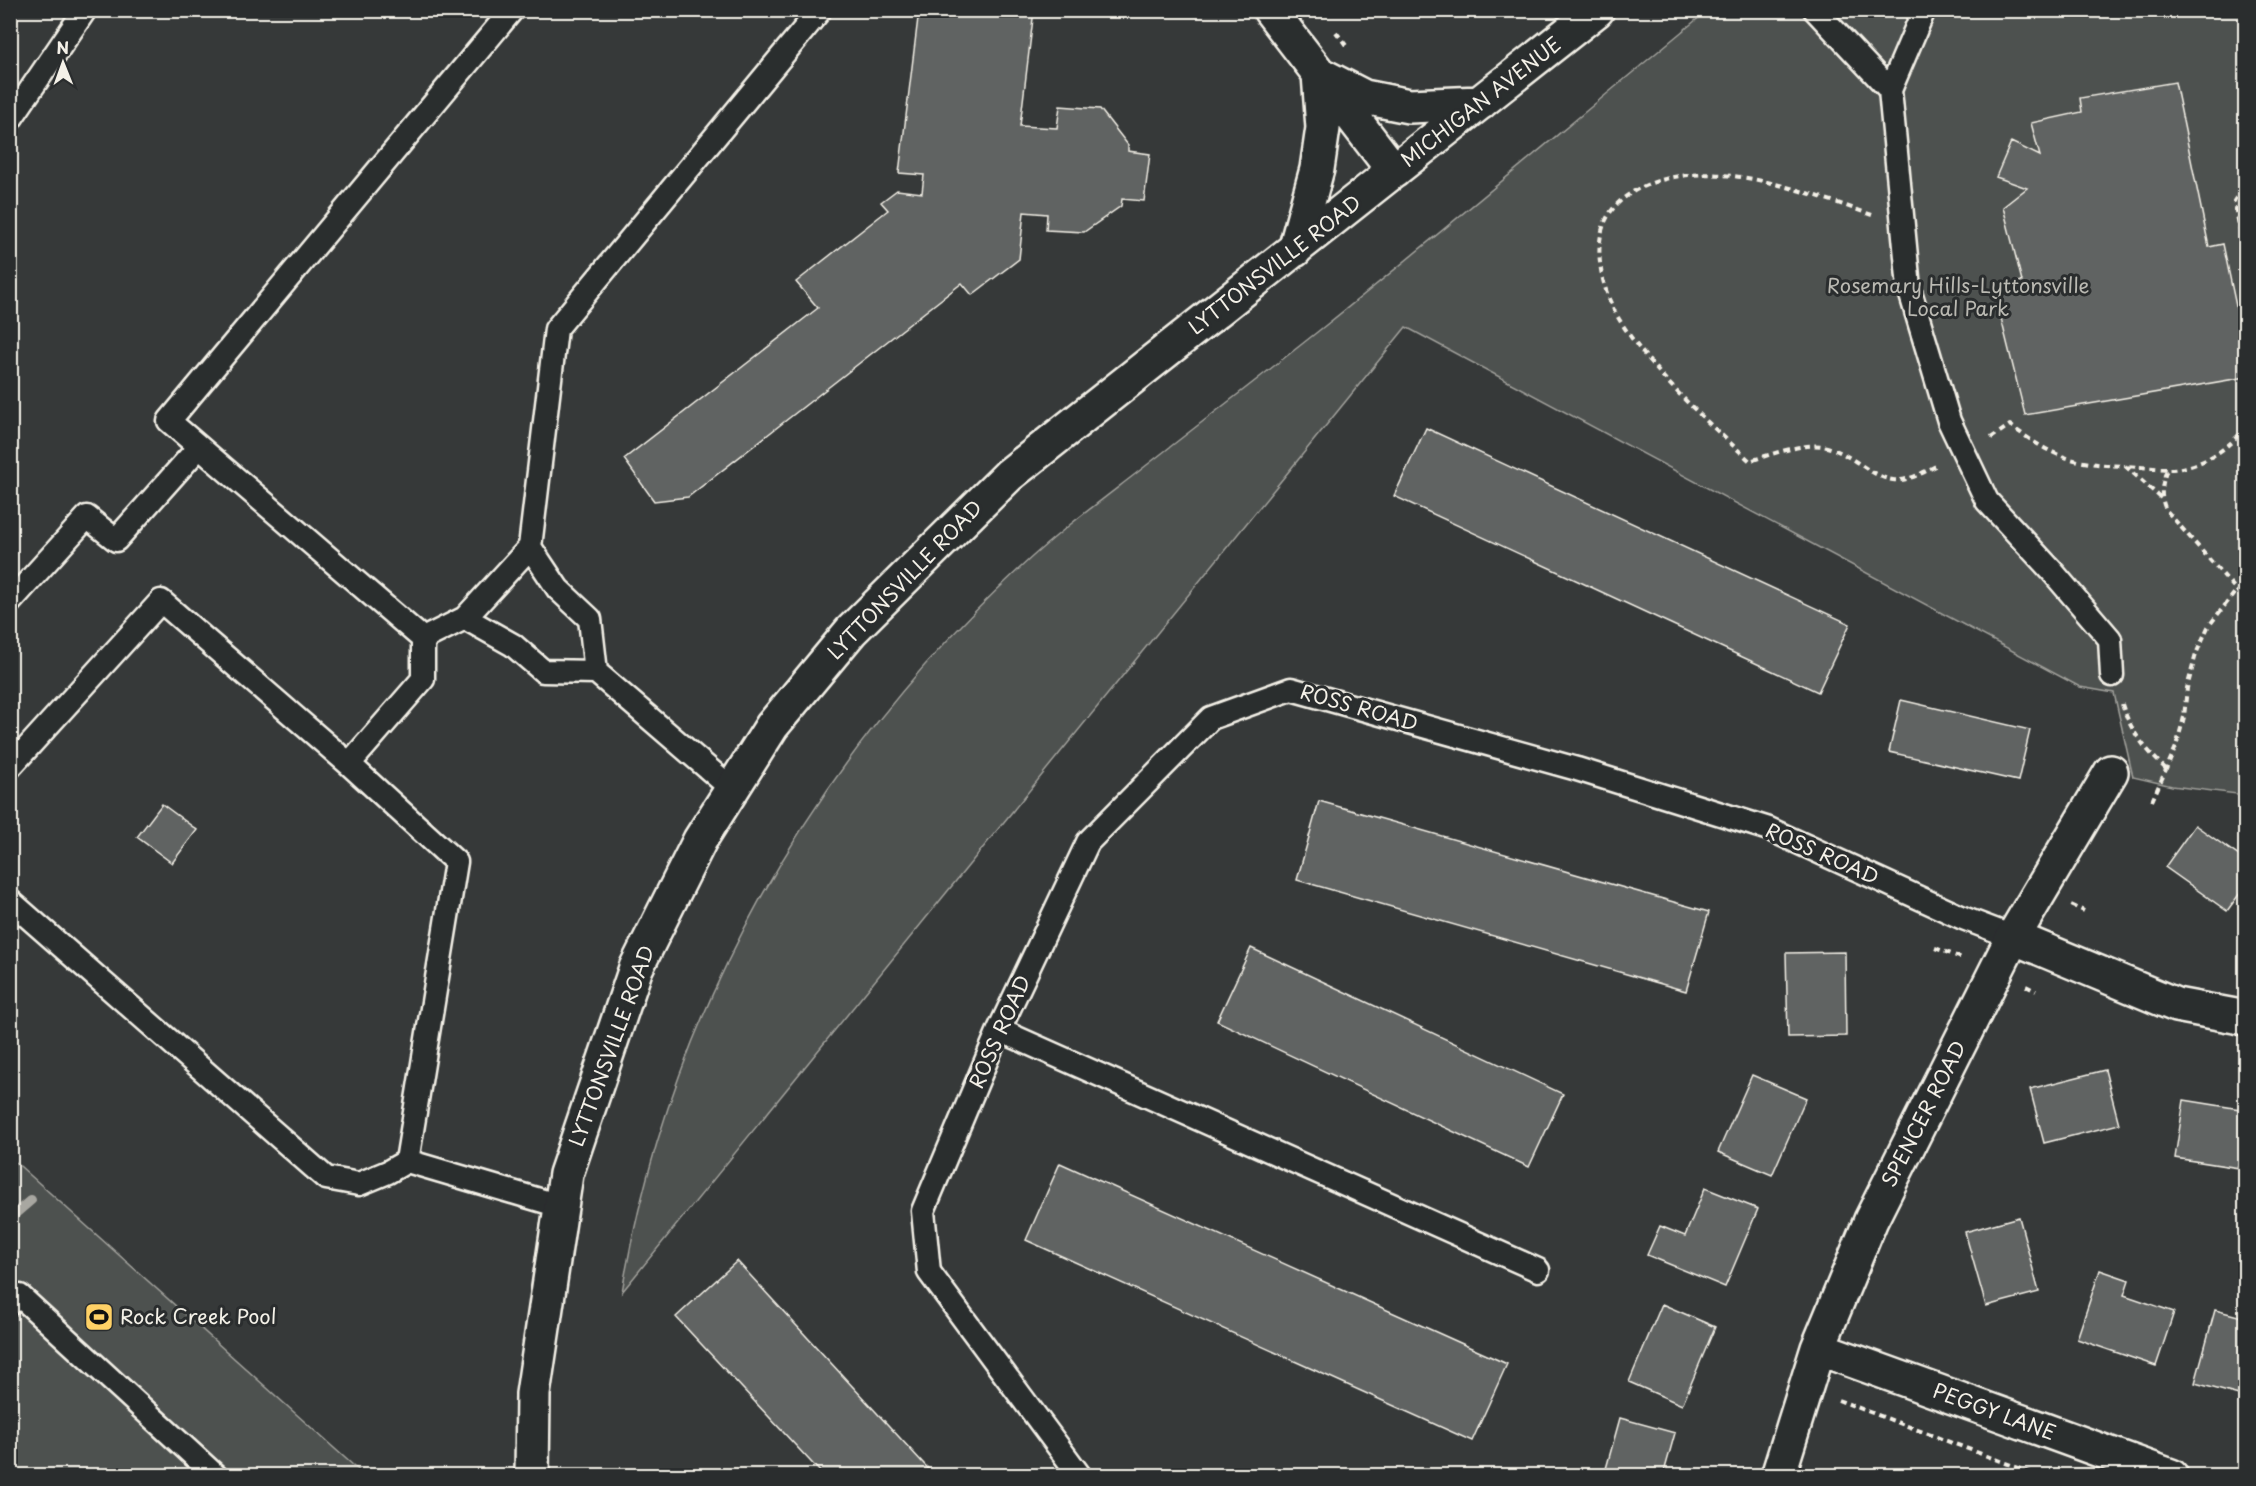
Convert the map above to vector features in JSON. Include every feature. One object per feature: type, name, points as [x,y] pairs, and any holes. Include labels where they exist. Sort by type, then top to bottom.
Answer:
[{"type":"street","points":[[1270,10],[1394,171]]},
{"type":"street","name":"MICHIGAN AVENUE","points":[[1394,171],[1597,10]]},
{"type":"street","points":[[1319,75],[1364,97],[1409,106],[1480,103]]},
{"type":"street","points":[[1295,250],[1317,169],[1321,137],[1319,75]]},
{"type":"street","name":"LYTTONSVILLE ROAD","points":[[532,1476],[533,1394],[566,1174],[636,968],[700,840],[772,726],[851,631],[1009,475],[1394,171]]},
{"type":"street","name":"SPENCER ROAD","points":[[1778,1476],[1818,1348],[1871,1220],[2013,937],[2111,771]]},
{"type":"street","name":"ROSS ROAD","points":[[2013,937],[2176,1005],[2246,1018]]},
{"type":"street","name":"PEGGY LANE","points":[[1818,1348],[2171,1476]]},
{"type":"lane","points":[[10,120],[85,10]]},
{"type":"lane","points":[[349,764],[423,679],[423,639],[169,421],[512,10]]},
{"type":"lane","points":[[423,639],[465,618],[530,547],[556,329],[820,10]]},
{"type":"lane","points":[[1815,10],[1890,90]]},
{"type":"lane","points":[[1924,10],[1890,90],[1910,288],[1949,421],[1987,501],[2051,570],[2110,639],[2112,675]]},
{"type":"lane","points":[[10,602],[87,517],[116,540],[199,447]]},
{"type":"lane","points":[[530,547],[558,589],[590,619],[596,672]]},
{"type":"lane","points":[[10,767],[161,601],[349,764],[456,862],[407,1161]]},
{"type":"lane","points":[[465,618],[513,645],[543,670],[596,672],[732,789]]},
{"type":"lane","name":"ROSS ROAD","points":[[1080,1476],[929,1272],[923,1211],[999,1030],[1088,842],[1211,718],[1292,689],[1577,768],[1769,829],[1963,918],[2013,937]]},
{"type":"lane","points":[[10,901],[326,1179],[359,1184],[407,1161],[560,1206]]},
{"type":"lane","points":[[999,1030],[1538,1270]]},
{"type":"lane","points":[[10,1304],[20,1296],[216,1476]]},
{"type":"path","points":[[2246,85],[2242,102],[2246,130]]},
{"type":"path","points":[[1904,227],[1845,205],[1770,183],[1735,176],[1705,174],[1676,176],[1650,183],[1628,194],[1610,212],[1600,234],[1599,258],[1615,312],[1634,341],[1690,406],[1750,461],[1805,446],[1822,446],[1843,453],[1893,480],[1908,478],[1964,453],[2010,425],[2047,451],[2065,458],[2100,465],[2180,469],[2201,462],[2223,449],[2246,427]]},
{"type":"path","points":[[2246,178],[2234,201],[2246,259]]},
{"type":"path","points":[[2126,466],[2161,498]]},
{"type":"path","points":[[2167,469],[2161,489],[2161,498],[2166,510],[2246,602]]},
{"type":"path","points":[[2152,801],[2176,747],[2184,717],[2187,687],[2196,654],[2208,627],[2236,591]]},
{"type":"path","points":[[2112,675],[2133,732],[2166,769]]},
{"type":"path","points":[[1805,1388],[2040,1476]]},
{"type":"green space","name":"Rosemary Hills-Lyttonsville Local Park","points":[[1707,11],[2245,11],[2245,795],[2172,786],[2133,777],[2114,693],[2080,687],[1406,327],[622,1292],[644,1189],[675,1088],[714,991],[761,897],[815,808],[877,723],[945,643],[1048,543],[1374,286]]},
{"type":"green space","name":"Rock Creek Pool","points":[[11,1158],[364,1475],[11,1475]]},
{"type":"building","points":[[919,10],[1034,10],[1020,126],[1057,128],[1060,106],[1100,109],[1128,145],[1128,151],[1150,154],[1144,201],[1122,199],[1121,206],[1084,232],[1046,230],[1047,214],[1024,212],[1019,259],[972,295],[962,283],[688,497],[654,501],[624,459],[818,308],[796,282],[888,210],[881,202],[897,190],[922,193],[924,175],[899,173]]},
{"type":"building","points":[[2175,82],[2209,247],[2223,244],[2246,354],[2246,377],[2025,415],[1994,290],[2022,281],[2003,207],[2027,188],[1996,177],[2011,142],[2040,156],[2031,123],[2082,112],[2080,98]]},
{"type":"building","points":[[1426,428],[1850,624],[1818,692],[1394,496]]},
{"type":"building","points":[[1901,700],[2030,730],[2018,781],[1889,752]]},
{"type":"building","points":[[1319,801],[1709,912],[1686,991],[1297,880]]},
{"type":"building","points":[[162,804],[197,830],[172,863],[137,837]]},
{"type":"building","points":[[2195,825],[2246,861],[2246,885],[2227,911],[2165,867]]},
{"type":"building","points":[[1251,948],[1563,1094],[1529,1167],[1217,1021]]},
{"type":"building","points":[[1845,952],[1846,1036],[1788,1037],[1786,953]]},
{"type":"building","points":[[2105,1070],[2119,1124],[2044,1143],[2030,1089]]},
{"type":"building","points":[[1752,1075],[1806,1098],[1772,1175],[1718,1152]]},
{"type":"building","points":[[2184,1100],[2246,1110],[2246,1169],[2175,1158]]},
{"type":"building","points":[[1060,1163],[1507,1364],[1472,1441],[1026,1240]]},
{"type":"building","points":[[1705,1188],[1758,1209],[1725,1287],[1647,1255],[1660,1226],[1685,1236]]},
{"type":"building","points":[[2019,1217],[2039,1292],[1986,1306],[1965,1232]]},
{"type":"building","points":[[737,1261],[935,1476],[824,1476],[676,1317]]},
{"type":"building","points":[[2100,1270],[2129,1280],[2124,1295],[2174,1312],[2156,1366],[2077,1339]]},
{"type":"building","points":[[1662,1304],[1715,1327],[1682,1405],[1629,1382]]},
{"type":"building","points":[[2215,1310],[2246,1318],[2243,1344],[2246,1345],[2246,1397],[2195,1383]]},
{"type":"building","points":[[1620,1418],[1675,1433],[1663,1476],[1604,1476]]},
{"type":"waterway","points":[[10,1218],[31,1200]]},
{"type":"place","name":"Rock Creek Pool","points":[[99,1317]]}]
